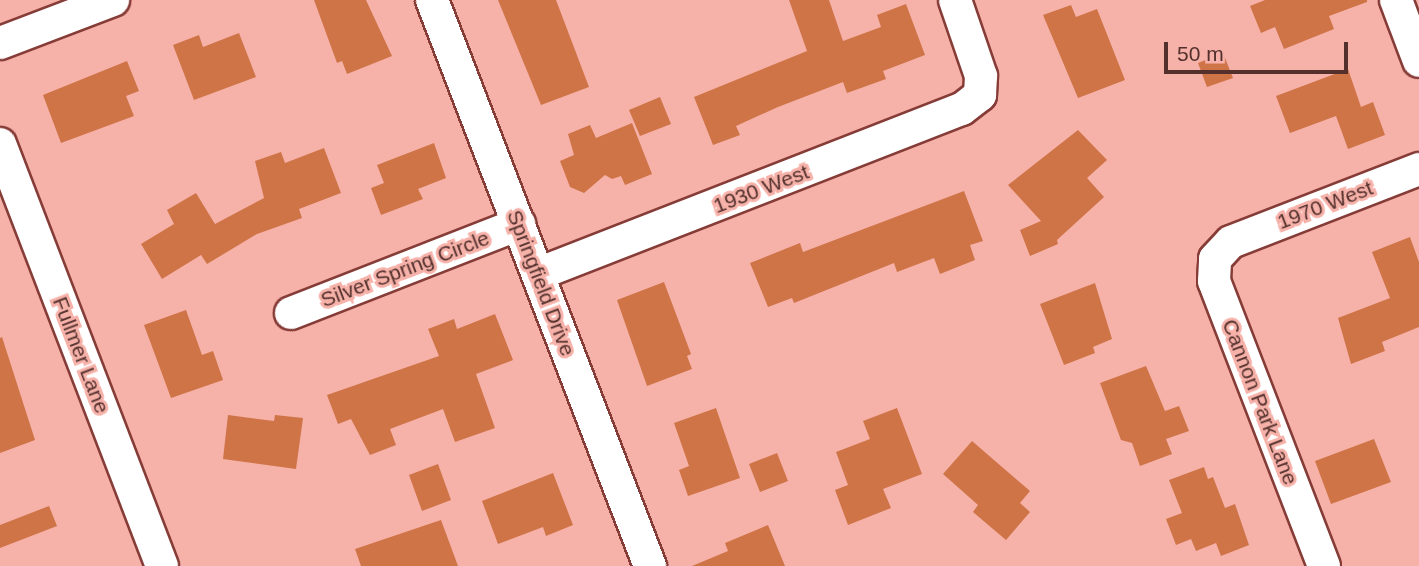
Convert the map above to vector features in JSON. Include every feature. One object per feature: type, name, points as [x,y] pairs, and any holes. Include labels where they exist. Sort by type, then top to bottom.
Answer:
[{"type":"street","points":[[0,43],[113,0]]},
{"type":"street","name":"Springfield Drive","points":[[432,0],[538,274],[640,563]]},
{"type":"street","name":"1930 West","points":[[538,274],[941,120],[980,95],[976,55],[956,0]]},
{"type":"street","points":[[1396,0],[1419,61]]},
{"type":"street","name":"Fullmer Lane","points":[[3,158],[162,566]]},
{"type":"street","name":"1970 West","points":[[1231,242],[1419,169]]},
{"type":"street","name":"Silver Spring Circle","points":[[291,313],[519,224]]},
{"type":"street","name":"Cannon Park Lane","points":[[1231,242],[1215,259],[1214,281],[1324,566]]},
{"type":"building","points":[[314,0],[366,0],[392,56],[347,74],[342,61],[337,63]]},
{"type":"building","points":[[498,0],[556,0],[589,87],[541,105]]},
{"type":"building","points":[[789,0],[829,0],[843,41],[881,27],[877,15],[906,4],[925,55],[883,71],[886,79],[847,93],[843,82],[778,107],[736,126],[740,135],[713,145],[694,97],[807,51]]},
{"type":"building","points":[[1265,0],[1367,2],[1329,16],[1334,29],[1284,49],[1275,27],[1261,33],[1250,6]]},
{"type":"building","points":[[1071,5],[1076,17],[1097,9],[1125,80],[1078,98],[1043,15]]},
{"type":"building","points":[[239,33],[256,77],[194,100],[173,45],[199,35],[203,47]]},
{"type":"building","points":[[1223,53],[1233,78],[1207,87],[1198,63]]},
{"type":"building","points":[[127,61],[139,91],[126,96],[134,116],[61,143],[43,95]]},
{"type":"building","points":[[1348,69],[1361,107],[1373,102],[1385,135],[1348,149],[1336,116],[1290,133],[1276,96]]},
{"type":"building","points":[[660,97],[671,124],[640,136],[629,110]]},
{"type":"building","points":[[632,123],[652,174],[625,185],[621,176],[612,179],[605,175],[584,193],[570,187],[560,161],[574,155],[568,134],[590,125],[596,138]]},
{"type":"building","points":[[1078,130],[1107,160],[1087,178],[1104,197],[1057,240],[1058,244],[1030,256],[1020,230],[1041,221],[1008,185]]},
{"type":"building","points":[[434,143],[446,178],[418,189],[423,199],[381,215],[371,188],[384,183],[377,165]]},
{"type":"building","points":[[324,148],[341,193],[299,209],[302,218],[257,234],[207,264],[201,255],[162,279],[141,244],[174,224],[167,210],[196,193],[215,224],[264,198],[255,161],[281,152],[285,163]]},
{"type":"building","points":[[964,191],[983,241],[970,245],[975,260],[940,274],[934,258],[897,272],[894,263],[794,303],[792,298],[768,307],[750,263],[800,243],[803,252]]},
{"type":"building","points":[[1410,237],[1419,262],[1419,327],[1382,342],[1385,351],[1351,364],[1338,318],[1390,298],[1372,252]]},
{"type":"building","points":[[664,282],[691,354],[687,356],[692,369],[647,386],[617,300]]},
{"type":"building","points":[[1095,283],[1112,339],[1093,347],[1095,353],[1064,365],[1040,304]]},
{"type":"building","points":[[186,310],[202,355],[213,351],[223,380],[171,398],[144,325]]},
{"type":"building","points":[[495,314],[513,360],[476,374],[495,428],[455,442],[443,409],[390,429],[396,445],[370,455],[351,419],[338,424],[327,395],[439,356],[428,329],[454,319],[457,329]]},
{"type":"building","points":[[2,337],[35,440],[0,453],[0,338]]},
{"type":"building","points":[[1146,366],[1165,411],[1179,406],[1189,431],[1166,439],[1172,454],[1140,466],[1132,443],[1121,440],[1100,383]]},
{"type":"building","points":[[716,408],[740,478],[688,496],[679,470],[689,466],[674,423]]},
{"type":"building","points":[[897,408],[922,474],[883,489],[891,508],[848,525],[835,490],[848,485],[836,452],[870,439],[863,421]]},
{"type":"building","points":[[228,415],[274,421],[275,415],[303,418],[296,469],[223,459]]},
{"type":"building","points":[[1374,439],[1391,482],[1331,504],[1315,461]]},
{"type":"building","points":[[972,441],[1030,491],[1020,503],[1030,512],[1006,540],[973,512],[978,505],[943,474]]},
{"type":"building","points":[[777,453],[788,481],[760,492],[749,464]]},
{"type":"building","points":[[438,464],[451,500],[422,511],[409,475]]},
{"type":"building","points":[[1204,467],[1208,479],[1213,477],[1225,508],[1235,504],[1249,545],[1221,556],[1216,543],[1196,551],[1191,539],[1176,545],[1166,519],[1182,513],[1169,480]]},
{"type":"building","points":[[553,473],[573,525],[546,536],[543,527],[498,544],[482,501]]},
{"type":"building","points":[[49,506],[57,526],[0,548],[0,525]]},
{"type":"building","points":[[441,520],[458,566],[361,566],[355,549]]},
{"type":"building","points":[[768,525],[785,566],[692,566],[728,551],[725,543]]}]
